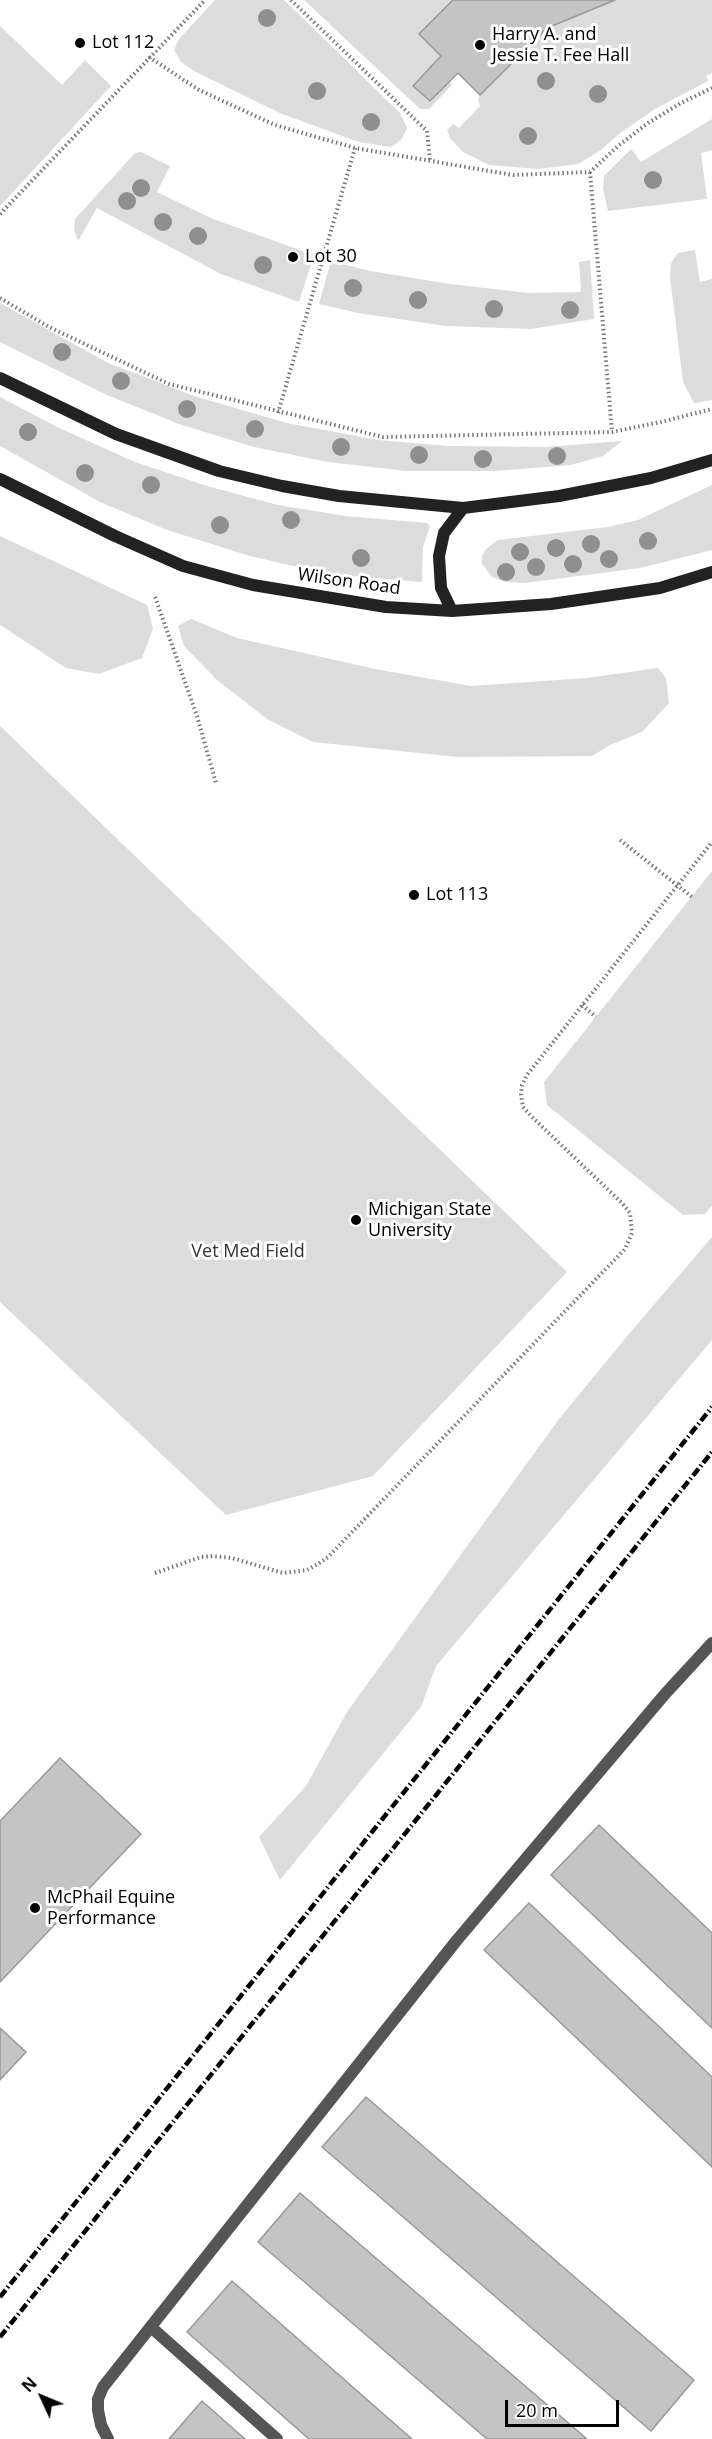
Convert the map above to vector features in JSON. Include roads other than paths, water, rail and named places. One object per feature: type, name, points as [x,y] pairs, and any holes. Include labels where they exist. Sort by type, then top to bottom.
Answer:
[{"type":"street","points":[[0,378],[116,434],[219,471],[282,486],[339,496],[463,508],[559,496],[651,478],[712,460]]},
{"type":"street","name":"Wilson Road","points":[[0,479],[115,537],[183,566],[253,585],[386,607],[452,611],[552,604],[660,588],[712,572]]},
{"type":"street","points":[[452,611],[441,588],[439,556],[444,533],[463,508]]},
{"type":"lane","points":[[108,2439],[100,2425],[98,2410],[98,2399],[103,2386],[152,2328],[458,1940],[665,1694],[712,1643]]},
{"type":"lane","points":[[152,2328],[277,2439]]},
{"type":"railway","points":[[0,2297],[712,1407]]},
{"type":"railway","points":[[0,2337],[712,1452]]},
{"type":"place","name":"Lot 112","points":[[80,43]]},
{"type":"place","name":"Harry A. and Jessie T. Fee Hall","points":[[480,45]]},
{"type":"place","name":"Lot 30","points":[[293,257]]},
{"type":"place","name":"Lot 113","points":[[414,895]]},
{"type":"place","name":"Michigan State University","points":[[356,1220]]},
{"type":"place","name":"McPhail Equine Performance","points":[[35,1908]]},
{"type":"park label","name":"Vet Med Field","points":[[248,1252]]}]
